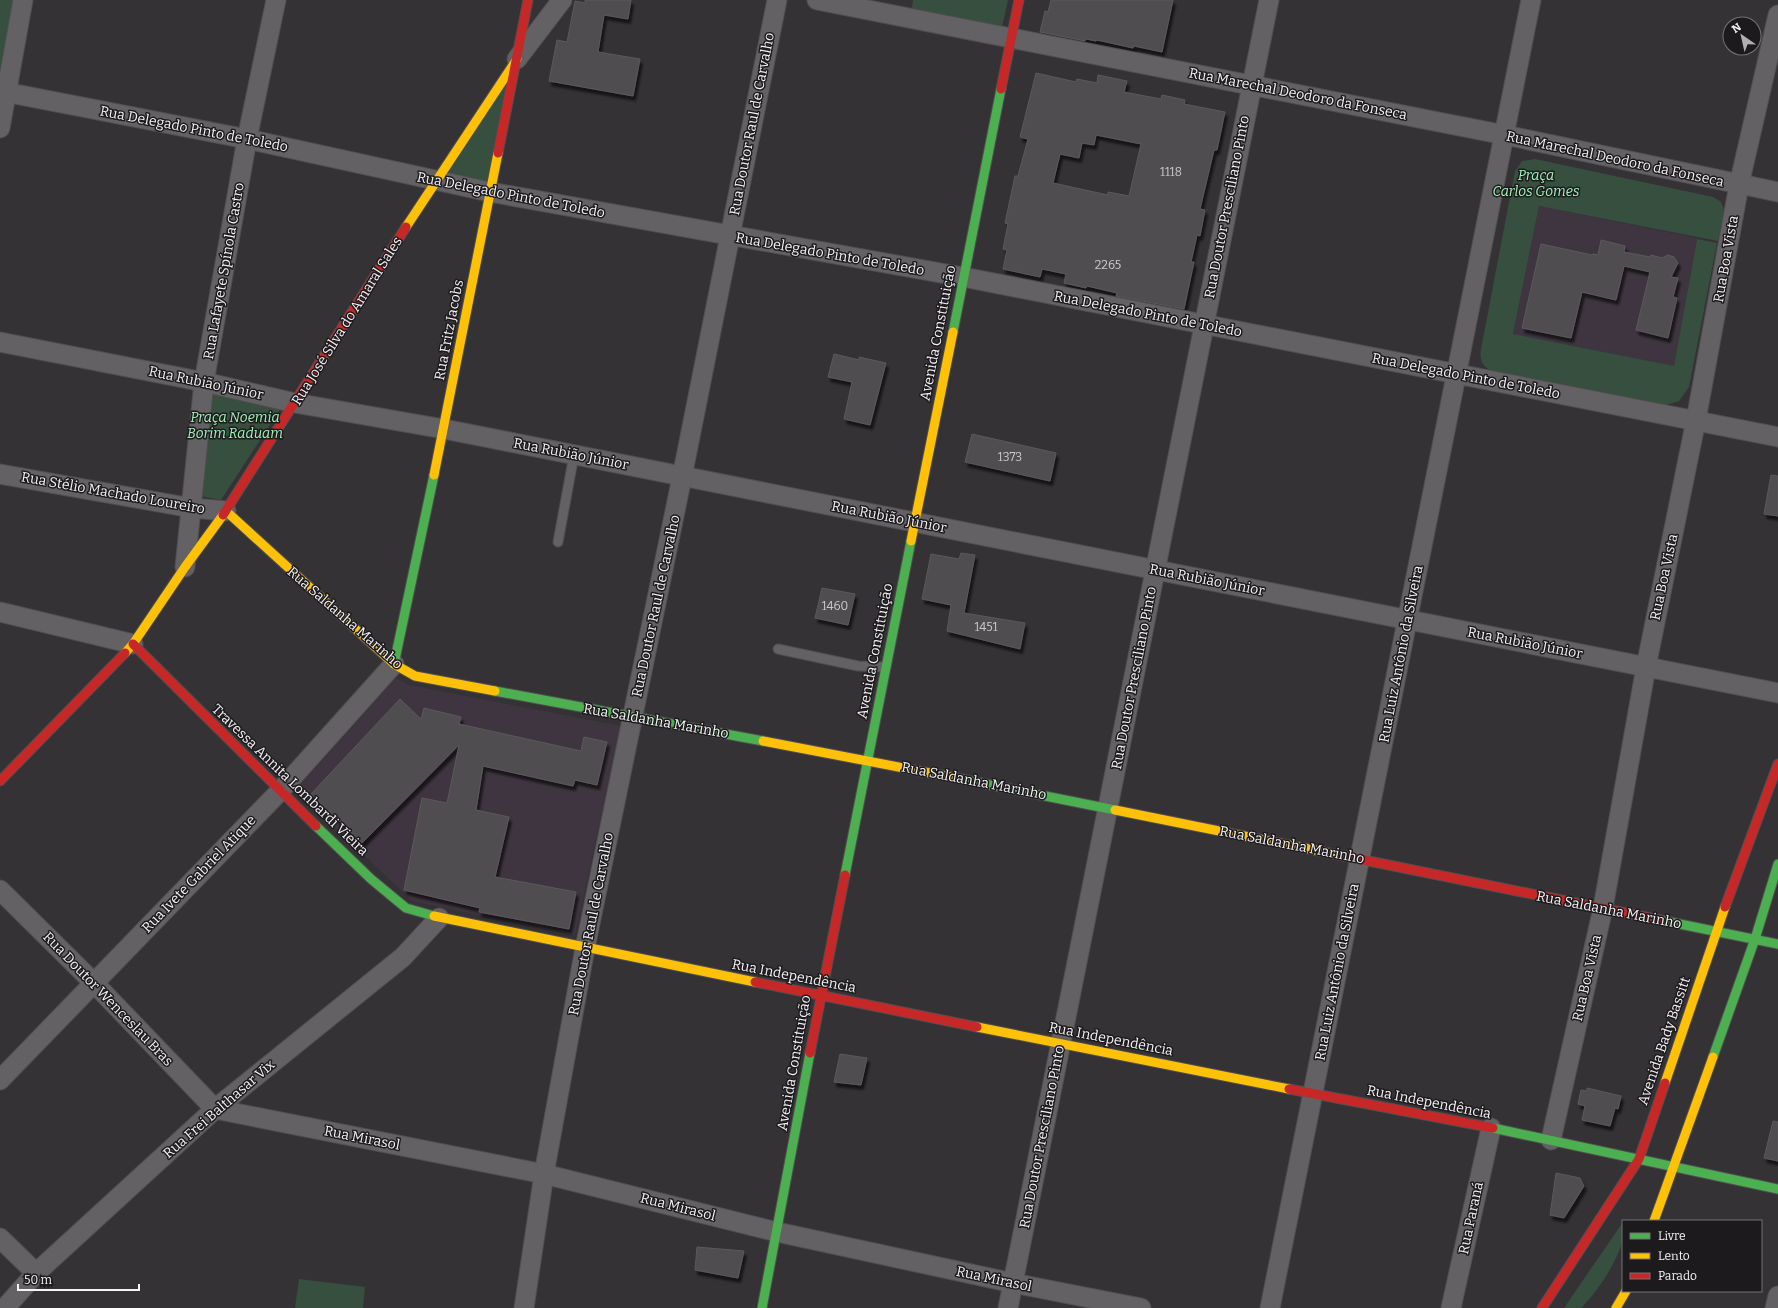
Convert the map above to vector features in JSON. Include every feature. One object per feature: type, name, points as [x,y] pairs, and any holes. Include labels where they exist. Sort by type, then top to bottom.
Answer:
[{"type":"street","points":[[0,128],[4,92],[23,0]]},
{"type":"street","name":"Rua Lafayete Spínola Castro","points":[[185,568],[204,382],[248,139],[276,0]]},
{"type":"street","name":"Rua Fritz Jacobs","points":[[394,664],[444,429],[528,0]]},
{"type":"street","name":"Rua José Silva do Amaral Sales","points":[[0,781],[133,644],[226,511],[296,403],[436,180],[517,59],[562,0]]},
{"type":"street","name":"Rua Doutor Raul de Carvalho","points":[[524,1308],[544,1174],[585,948],[682,476],[777,0]]},
{"type":"street","name":"Rua Marechal Deodoro da Fonseca","points":[[817,0],[1505,135],[1778,192]]},
{"type":"street","name":"Avenida Constituição","points":[[762,1308],[821,995],[1019,0]]},
{"type":"street","name":"Rua Doutor Presciliano Pinto","points":[[1008,1308],[1268,0]]},
{"type":"street","name":"Rua Luiz Antônio da Silveira","points":[[1270,1308],[1531,0]]},
{"type":"street","name":"Rua Boa Vista","points":[[1551,1140],[1603,908],[1646,667],[1696,420],[1739,185],[1778,15]]},
{"type":"street","name":"Rua Delegado Pinto de Toledo","points":[[4,92],[248,139],[490,192],[963,277],[1778,437]]},
{"type":"street","name":"Rua Rubião Júnior","points":[[0,342],[204,382],[296,403],[444,429],[1778,693]]},
{"type":"street","name":"Rua Stélio Machado Loureiro","points":[[0,474],[192,508],[226,511]]},
{"type":"street","name":"Rua Saldanha Marinho","points":[[226,511],[394,664],[415,676],[868,760],[1778,944]]},
{"type":"street","points":[[0,612],[133,644]]},
{"type":"street","name":"Travessa Annita Lombardi Vieira","points":[[133,644],[280,791],[371,879],[406,908],[439,918]]},
{"type":"street","name":"Rua Ivete Gabriel Atique","points":[[0,1080],[280,791],[394,664]]},
{"type":"street","name":"Avenida Bady Bassitt","points":[[1542,1308],[1639,1159],[1716,931],[1778,764]]},
{"type":"street","points":[[1654,1220],[1755,939],[1778,864]]},
{"type":"street","name":"Rua Doutor Wenceslau Bras","points":[[0,890],[94,983],[215,1110]]},
{"type":"street","name":"Rua Independência","points":[[439,918],[1313,1094],[1551,1140],[1778,1189]]},
{"type":"street","name":"Rua Frei Balthasar Vix","points":[[5,1308],[36,1273],[215,1110],[402,957],[439,918]]},
{"type":"street","name":"Rua Mirasol","points":[[215,1110],[544,1174],[777,1232],[1013,1283],[1141,1308]]},
{"type":"street","name":"Rua Paraná","points":[[1451,1308],[1491,1128]]},
{"type":"street","points":[[0,1238],[36,1273]]},
{"type":"street","points":[[1616,1308],[1625,1292]]},
{"type":"street","points":[[1775,1308],[1778,1296]]},
{"type":"lane","points":[[558,542],[574,455]]},
{"type":"lane","points":[[778,648],[858,666],[886,668]]},
{"type":"shaded area","points":[[1539,206],[1697,238],[1674,367],[1513,334]]},
{"type":"shaded area","points":[[396,678],[409,685],[621,726],[575,935],[412,901],[296,790]]},
{"type":"green space","points":[[0,0],[14,0],[0,80]]},
{"type":"green space","points":[[913,0],[1008,0],[1002,27],[911,13]]},
{"type":"green space","points":[[511,77],[487,184],[447,174]]},
{"type":"green space","name":"Praça Carlos Gomes","points":[[1535,159],[1713,197],[1721,202],[1724,210],[1718,241],[1539,206],[1513,334],[1674,366],[1697,239],[1717,243],[1689,387],[1679,401],[1666,405],[1495,372],[1483,364],[1481,360],[1481,349],[1515,171],[1522,161]]},
{"type":"green space","name":"Praça Noemia Borim Raduam","points":[[209,387],[283,405],[221,500],[200,496]]},
{"type":"green space","points":[[1622,1223],[1621,1246],[1600,1285],[1581,1308],[1564,1308]]},
{"type":"green space","points":[[299,1279],[365,1287],[363,1308],[295,1308]]},
{"type":"building","points":[[585,0],[631,0],[628,19],[604,15],[598,52],[640,59],[633,96],[549,81],[557,40],[567,42],[575,1],[585,3]]},
{"type":"building","points":[[1051,0],[1173,0],[1162,52],[1134,46],[1133,48],[1097,40],[1086,39],[1085,41],[1040,32],[1045,11],[1048,12]]},
{"type":"building","points":[[1036,73],[1076,82],[1077,79],[1097,83],[1098,75],[1127,81],[1124,92],[1161,99],[1162,95],[1185,100],[1184,104],[1225,112],[1217,150],[1214,150],[1200,209],[1205,210],[1200,236],[1197,235],[1191,262],[1194,262],[1184,309],[1116,296],[1117,293],[1087,286],[1086,288],[1064,283],[1066,274],[1042,269],[1040,277],[1003,269],[1007,250],[1003,249],[1008,224],[1005,223],[1015,176],[1018,176],[1028,139],[1020,137]],"holes":[[[1096,135],[1141,144],[1129,196],[1108,192],[1108,195],[1053,183],[1060,154],[1079,158],[1082,143],[1094,145]]]},
{"type":"building","points":[[1601,240],[1625,246],[1624,252],[1650,257],[1651,255],[1662,258],[1668,255],[1674,257],[1678,263],[1671,277],[1678,278],[1673,297],[1677,298],[1668,338],[1636,330],[1650,272],[1624,266],[1616,300],[1582,292],[1571,338],[1522,328],[1541,244],[1598,255]]},
{"type":"building","points":[[834,354],[859,360],[859,357],[886,363],[870,425],[844,419],[852,382],[828,377]]},
{"type":"building","points":[[972,434],[1056,453],[1050,481],[965,462]]},
{"type":"building","points":[[1771,475],[1778,476],[1778,516],[1764,514]]},
{"type":"building","points":[[961,553],[975,555],[964,613],[1025,623],[1020,649],[947,631],[951,605],[922,599],[931,554],[959,559]]},
{"type":"building","points":[[822,588],[855,594],[848,625],[815,618]]},
{"type":"building","points":[[400,699],[421,719],[424,708],[461,717],[459,724],[581,751],[584,737],[607,742],[597,785],[575,780],[573,786],[483,766],[476,810],[509,817],[495,877],[576,892],[569,929],[479,912],[480,908],[404,890],[422,798],[447,803],[459,745],[362,843],[311,794]]},
{"type":"building","points":[[840,1054],[867,1058],[861,1085],[834,1082]]},
{"type":"building","points":[[1587,1088],[1621,1096],[1618,1109],[1615,1108],[1610,1126],[1582,1120],[1585,1106],[1578,1104],[1581,1090],[1587,1091]]},
{"type":"building","points":[[1773,1121],[1778,1122],[1778,1161],[1764,1158]]},
{"type":"building","points":[[1556,1173],[1580,1178],[1584,1186],[1564,1218],[1550,1215]]},
{"type":"building","points":[[697,1247],[744,1251],[738,1278],[695,1270]]},
{"type":"traffic: fast","points":[[953,332],[1001,89]]},
{"type":"traffic: fast","points":[[394,664],[434,475]]},
{"type":"traffic: fast","points":[[845,875],[911,541]]},
{"type":"traffic: fast","points":[[495,691],[763,741]]},
{"type":"traffic: fast","points":[[956,778],[1115,810]]},
{"type":"traffic: fast","points":[[316,826],[371,879],[406,908],[434,916]]},
{"type":"traffic: fast","points":[[1713,1057],[1755,939],[1778,864]]},
{"type":"traffic: fast","points":[[1660,920],[1778,944]]},
{"type":"traffic: fast","points":[[762,1308],[810,1053]]},
{"type":"traffic: fast","points":[[1493,1128],[1778,1189]]},
{"type":"traffic: slow","points":[[406,227],[517,59]]},
{"type":"traffic: slow","points":[[434,475],[498,153]]},
{"type":"traffic: slow","points":[[911,541],[953,332]]},
{"type":"traffic: slow","points":[[226,511],[394,664],[415,676],[495,691]]},
{"type":"traffic: slow","points":[[125,653],[133,644],[185,567],[223,515]]},
{"type":"traffic: slow","points":[[763,741],[956,778]]},
{"type":"traffic: slow","points":[[1115,810],[1344,856]]},
{"type":"traffic: slow","points":[[1665,1083],[1725,907]]},
{"type":"traffic: slow","points":[[434,916],[755,982]]},
{"type":"traffic: slow","points":[[977,1027],[1289,1089]]},
{"type":"traffic: slow","points":[[1654,1220],[1713,1057]]},
{"type":"traffic: slow","points":[[1616,1308],[1625,1292]]},
{"type":"traffic: jam","points":[[498,153],[528,0]]},
{"type":"traffic: jam","points":[[1001,89],[1019,0]]},
{"type":"traffic: jam","points":[[223,515],[406,227]]},
{"type":"traffic: jam","points":[[133,644],[316,826]]},
{"type":"traffic: jam","points":[[0,781],[125,653]]},
{"type":"traffic: jam","points":[[1725,907],[1778,764]]},
{"type":"traffic: jam","points":[[1344,856],[1660,920]]},
{"type":"traffic: jam","points":[[810,1053],[845,875]]},
{"type":"traffic: jam","points":[[755,982],[977,1027]]},
{"type":"traffic: jam","points":[[1542,1308],[1639,1159],[1665,1083]]},
{"type":"traffic: jam","points":[[1289,1089],[1493,1128]]}]
